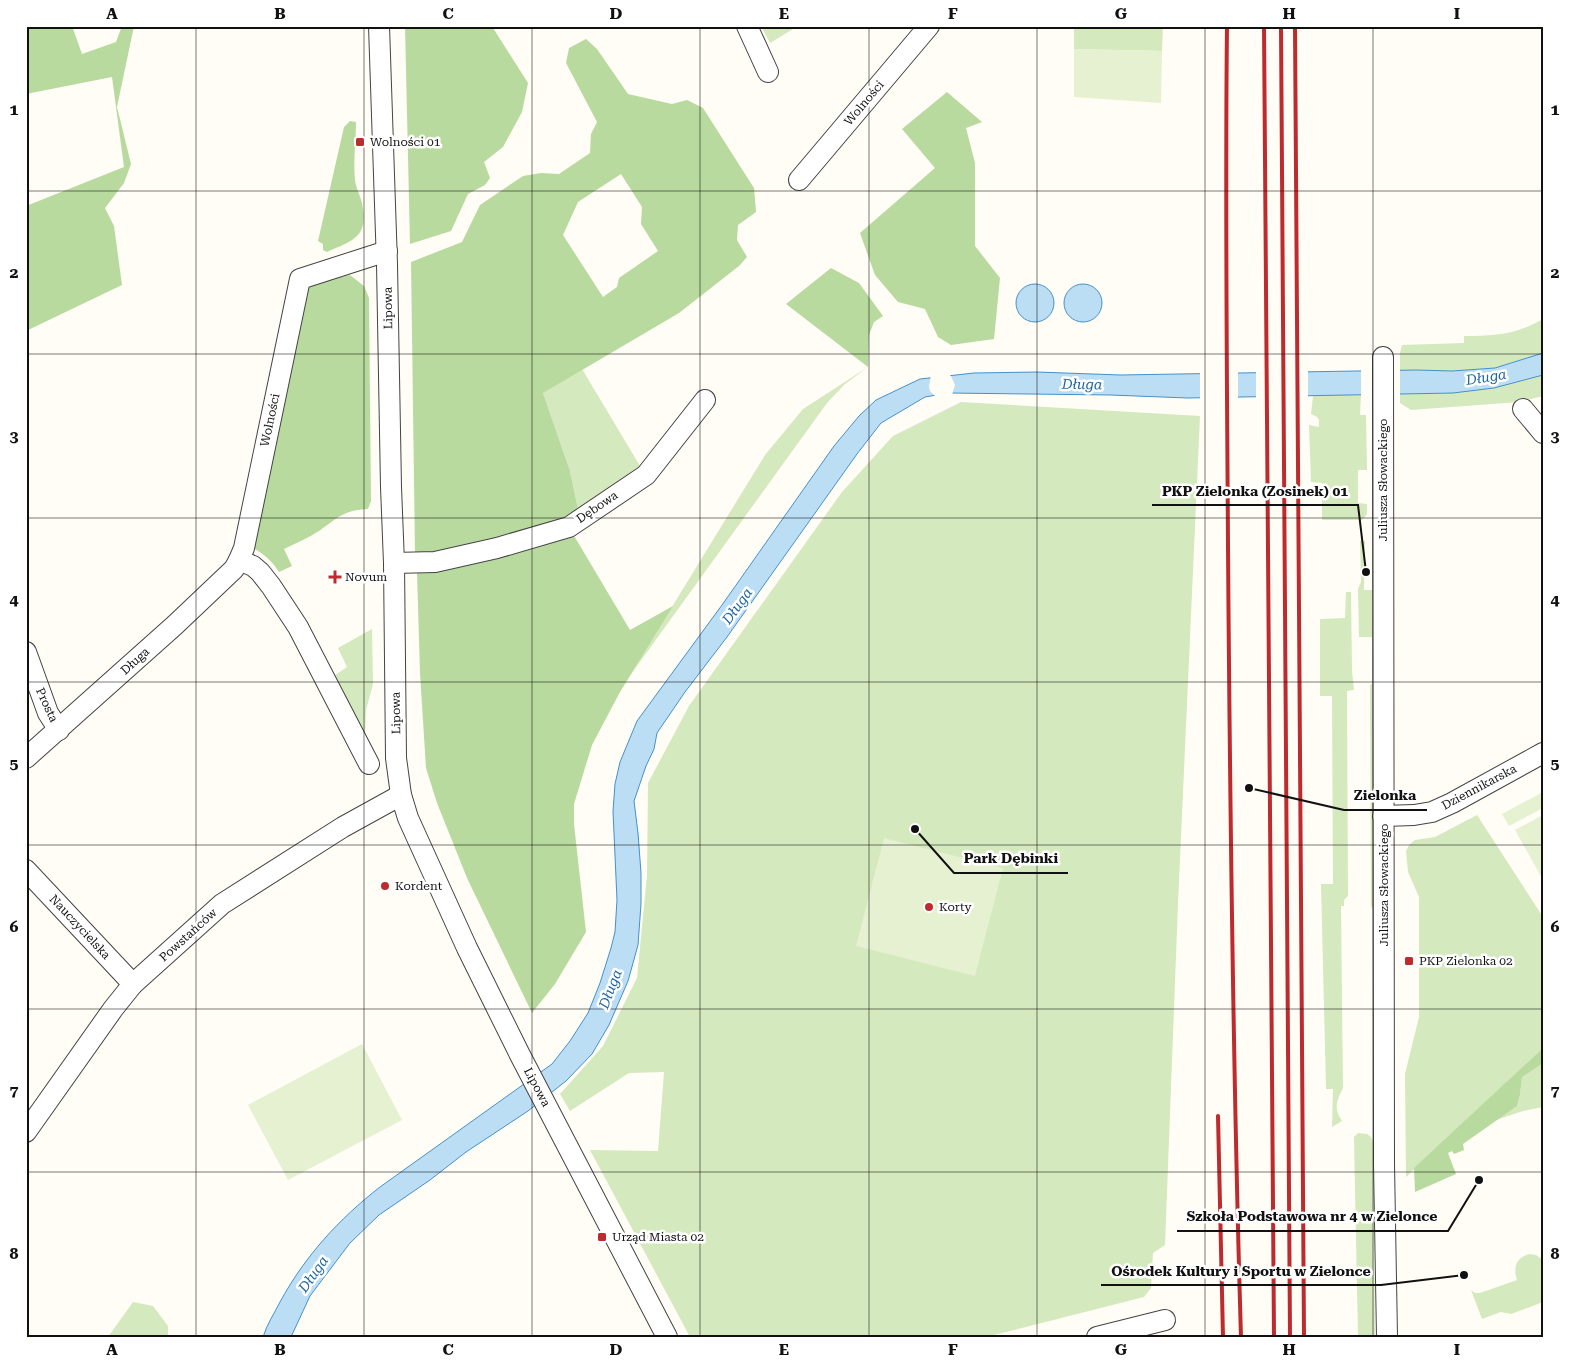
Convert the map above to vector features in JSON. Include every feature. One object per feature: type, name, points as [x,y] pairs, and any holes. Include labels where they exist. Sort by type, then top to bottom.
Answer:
[{"type":"street","name":"Lipowa","points":[[379,26],[387,251],[396,758],[401,795],[414,832],[467,948],[520,1055],[667,1337]]},
{"type":"street","points":[[747,26],[768,72]]},
{"type":"street","name":"Wolności","points":[[799,180],[930,26]]},
{"type":"street","name":"Wolności","points":[[239,560],[247,533],[300,279],[387,251]]},
{"type":"street","name":"Juliusza Słowackiego","points":[[1383,357],[1386,1337]]},
{"type":"street","name":"Dębowa","points":[[394,563],[435,562],[497,548],[569,527],[646,475],[705,400]]},
{"type":"street","points":[[1523,409],[1543,433]]},
{"type":"street","points":[[239,560],[253,566],[260,572],[298,627],[369,764]]},
{"type":"street","name":"Długa","points":[[26,758],[175,625],[234,569],[239,560]]},
{"type":"street","name":"Prosta","points":[[26,652],[48,713],[59,730]]},
{"type":"street","name":"Dziennikarska","points":[[1383,816],[1414,815],[1432,812],[1543,753]]},
{"type":"street","name":"Powstańców","points":[[26,1132],[133,984],[222,904],[343,827],[401,795]]},
{"type":"street","name":"Nauczycielska","points":[[26,870],[133,984]]},
{"type":"street","points":[[1096,1337],[1165,1320]]},
{"type":"green space","points":[[26,26],[72,26],[82,54],[116,42],[122,26],[134,26],[117,107],[131,164],[124,183],[105,208],[114,226],[122,285],[26,331],[26,206],[124,167],[112,77],[26,94]]},
{"type":"green space","points":[[405,26],[496,26],[493,28],[528,83],[522,112],[503,147],[484,162],[490,178],[485,185],[468,194],[451,231],[410,244]]},
{"type":"green space","points":[[761,26],[798,26],[770,43]]},
{"type":"green space","points":[[1074,26],[1163,26],[1162,51],[1074,49]]},
{"type":"green space","points":[[586,39],[597,49],[628,94],[672,104],[687,100],[703,108],[754,188],[756,212],[738,225],[737,240],[747,257],[739,266],[679,313],[543,393],[570,471],[578,509],[553,522],[511,536],[449,549],[415,553],[411,262],[462,242],[480,205],[523,176],[541,173],[559,174],[590,153],[591,134],[597,122],[566,63],[569,48]],"holes":[[[621,174],[642,207],[641,224],[658,251],[619,278],[617,287],[603,297],[563,235],[578,202]]]},
{"type":"green space","points":[[1074,49],[1162,51],[1161,103],[1074,97]]},
{"type":"green space","points":[[947,92],[982,122],[966,128],[975,163],[975,246],[1000,278],[994,339],[951,345],[938,337],[925,309],[898,302],[875,275],[860,233],[935,168],[902,129]]},
{"type":"green space","points":[[350,121],[356,122],[354,173],[364,214],[363,223],[357,236],[327,252],[323,250],[323,244],[318,241],[344,127]]},
{"type":"green space","points":[[831,268],[859,283],[883,316],[874,322],[869,335],[868,367],[786,304]]},
{"type":"green space","points":[[350,275],[364,286],[369,298],[371,501],[368,509],[347,513],[315,534],[284,549],[292,566],[279,572],[268,558],[253,548],[308,284]]},
{"type":"green space","points":[[1543,319],[1543,353],[1495,368],[1452,371],[1400,371],[1402,345],[1464,343],[1464,336],[1505,334]]},
{"type":"green space","points":[[868,367],[845,384],[827,403],[629,677],[765,455],[803,409]]},
{"type":"green space","points":[[582,369],[640,466],[578,509],[570,471],[543,393]]},
{"type":"green space","points":[[1543,375],[1543,396],[1519,402],[1411,410],[1400,403],[1400,393],[1415,394],[1494,388]]},
{"type":"green space","points":[[1361,394],[1360,415],[1366,415],[1367,470],[1358,470],[1358,503],[1367,504],[1367,514],[1362,520],[1322,520],[1322,483],[1311,482],[1309,425],[1319,427],[1319,420],[1311,414],[1313,396]]},
{"type":"green space","points":[[961,402],[1200,416],[1165,1245],[1153,1253],[1151,1288],[1144,1297],[986,1337],[690,1337],[590,1150],[658,1151],[664,1072],[629,1073],[570,1111],[560,1094],[603,1046],[637,978],[647,875],[648,783],[689,706],[842,492],[893,436]]},
{"type":"green space","points":[[573,534],[630,630],[673,606],[620,692],[592,745],[574,804],[574,824],[586,932],[555,984],[532,1013],[467,878],[437,803],[426,768],[420,673],[417,572],[476,563],[515,553]]},
{"type":"green space","points":[[1360,541],[1365,541],[1364,590],[1372,590],[1372,637],[1359,637]]},
{"type":"green space","points":[[1346,592],[1351,592],[1354,690],[1347,691],[1348,896],[1344,900],[1344,906],[1341,906],[1343,1088],[1337,1108],[1342,1121],[1332,1127],[1333,1089],[1326,1089],[1321,884],[1333,884],[1332,696],[1320,696],[1320,619],[1345,618]]},
{"type":"green space","points":[[372,629],[373,684],[366,710],[365,736],[334,676],[347,667],[338,648]]},
{"type":"green space","points":[[1372,684],[1373,909],[1371,906],[1370,685]]},
{"type":"green space","points":[[1543,792],[1543,808],[1509,826],[1502,814]]},
{"type":"green space","points":[[1477,815],[1543,917],[1543,1048],[1406,1177],[1405,1074],[1419,1017],[1419,897],[1408,872],[1406,851],[1415,840],[1435,837]]},
{"type":"green space","points":[[1543,815],[1543,880],[1515,830]]},
{"type":"green space","name":"Korty","points":[[884,838],[1003,868],[975,976],[856,946]]},
{"type":"green space","points":[[362,1044],[402,1120],[288,1180],[248,1105]]},
{"type":"green space","points":[[1543,1048],[1543,1063],[1522,1077],[1517,1106],[1463,1144],[1464,1150],[1454,1154],[1452,1151],[1448,1153],[1456,1174],[1415,1192],[1414,1168]]},
{"type":"green space","points":[[1543,1063],[1543,1107],[1496,1120],[1517,1106],[1522,1076]]},
{"type":"green space","points":[[1358,1133],[1367,1134],[1373,1142],[1375,1337],[1358,1337],[1354,1137]]},
{"type":"green space","points":[[1525,1255],[1536,1255],[1543,1260],[1543,1302],[1511,1314],[1501,1312],[1482,1319],[1471,1290],[1475,1293],[1480,1293],[1517,1280],[1515,1271],[1517,1263]]},
{"type":"green space","points":[[133,1302],[153,1306],[168,1326],[168,1337],[108,1337]]},
{"type":"water","points":[[1035,284],[1048,290],[1054,303],[1048,316],[1035,322],[1022,316],[1016,303],[1022,290]]},
{"type":"water","points":[[1083,284],[1096,290],[1102,303],[1096,316],[1083,322],[1070,316],[1064,303],[1070,290]]},
{"type":"water","points":[[1543,353],[1543,375],[1494,388],[1453,393],[1188,398],[948,393],[925,397],[881,423],[657,733],[654,749],[634,801],[641,873],[638,945],[628,981],[609,1025],[592,1054],[566,1081],[528,1111],[466,1152],[430,1180],[379,1215],[350,1243],[310,1296],[291,1337],[263,1337],[280,1302],[300,1269],[337,1225],[380,1187],[552,1064],[570,1041],[588,1013],[600,983],[615,932],[617,900],[613,811],[615,784],[620,762],[637,721],[722,605],[834,446],[859,416],[876,400],[920,379],[974,373],[1037,372],[1120,375],[1452,371],[1495,368]]},
{"type":"pier","points":[[1400,368],[1400,396],[1361,397],[1361,369]]},
{"type":"pier","points":[[1238,370],[1238,399],[1200,400],[1200,371]]},
{"type":"pier","points":[[1256,370],[1308,370],[1308,398],[1256,399]]},
{"type":"pier","points":[[947,373],[951,376],[955,385],[952,395],[936,397],[929,387],[931,375]]},
{"type":"railway","points":[[1227,26],[1226,286],[1230,744],[1241,1337]]},
{"type":"railway","points":[[1264,26],[1274,1337]]},
{"type":"railway","points":[[1281,26],[1290,1337]]},
{"type":"railway","points":[[1295,26],[1304,1337]]},
{"type":"railway","points":[[1218,1116],[1223,1337]]},
{"type":"place","name":"Wolności 01","points":[[360,142]]},
{"type":"place","name":"PKP Zielonka (Zosinek) 01","points":[[1366,572]]},
{"type":"place","name":"Novum","points":[[335,577]]},
{"type":"place","name":"Zielonka","points":[[1249,788]]},
{"type":"place","name":"Park Dębinki","points":[[915,829]]},
{"type":"place","name":"Kordent","points":[[385,886]]},
{"type":"place","name":"Korty","points":[[929,907]]},
{"type":"place","name":"PKP Zielonka 02","points":[[1409,961]]},
{"type":"place","name":"Szkoła Podstawowa nr 4 w Zielonce","points":[[1479,1180]]},
{"type":"place","name":"Urząd Miasta 02","points":[[602,1237]]},
{"type":"place","name":"Ośrodek Kultury i Sportu w Zielonce","points":[[1464,1275]]}]
